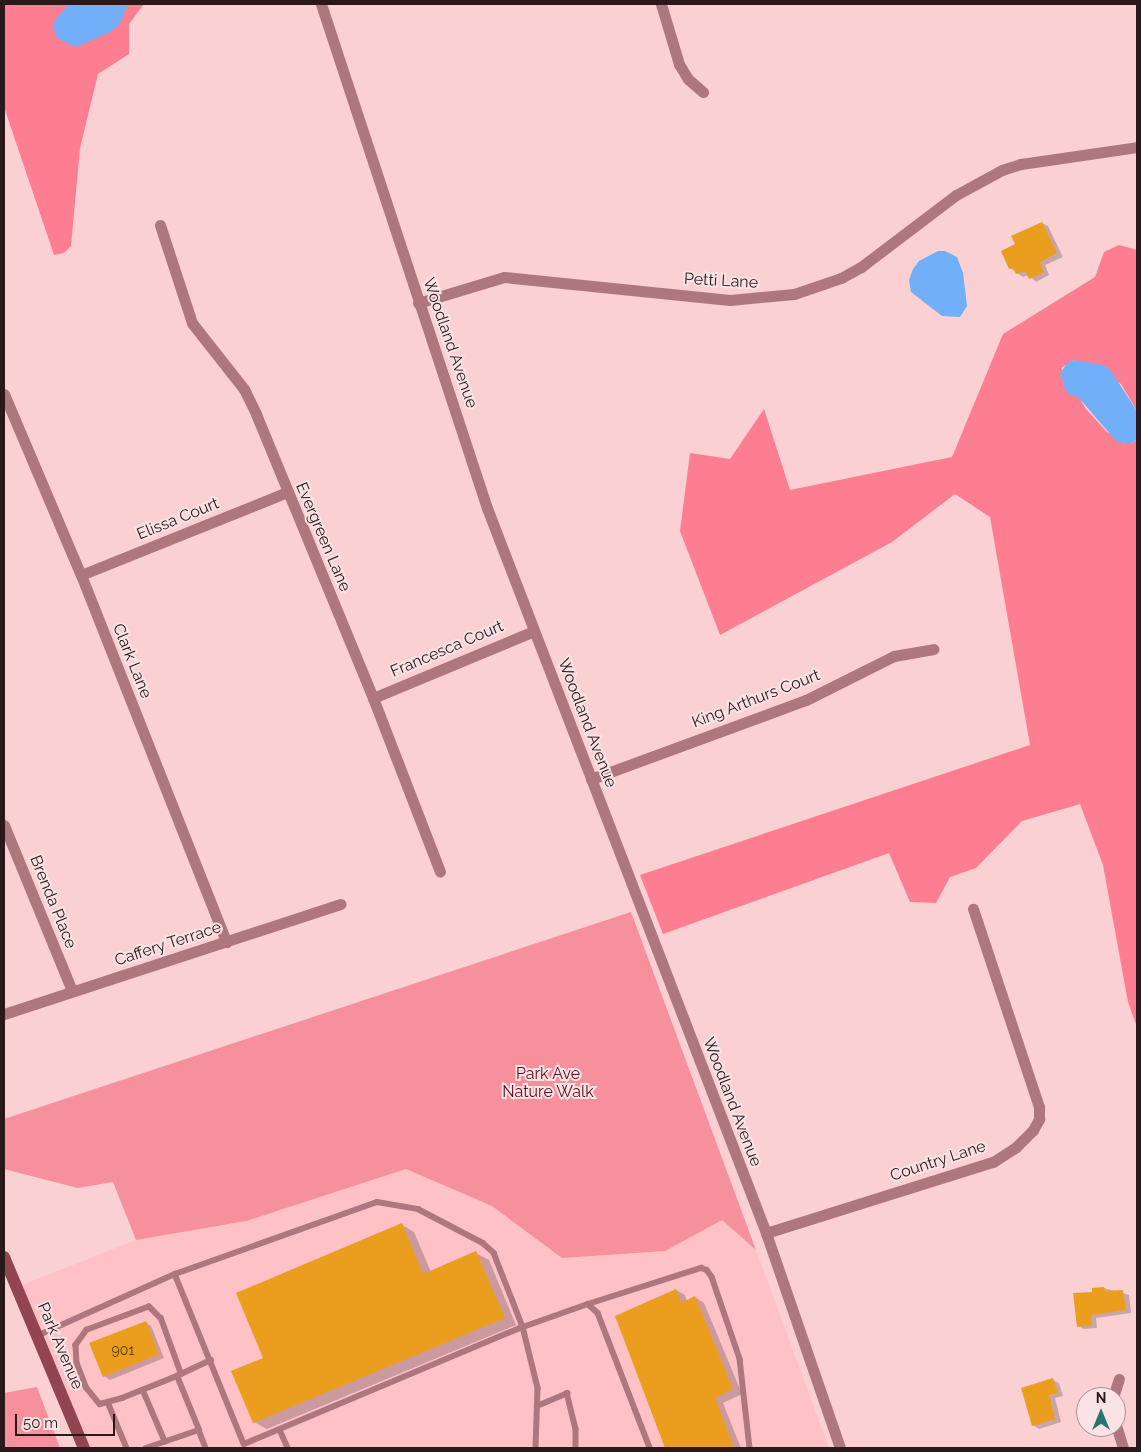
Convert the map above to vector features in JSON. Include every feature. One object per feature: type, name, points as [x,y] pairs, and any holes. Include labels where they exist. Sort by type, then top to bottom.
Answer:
[{"type":"main road","name":"Park Avenue","points":[[4,1257],[39,1336],[84,1448]]},
{"type":"street","name":"Woodland Avenue","points":[[322,4],[418,303],[487,508],[766,1233],[840,1448]]},
{"type":"street","points":[[660,4],[679,64],[688,79],[703,92]]},
{"type":"street","name":"Petti Lane","points":[[418,303],[504,277],[730,300],[794,294],[841,278],[861,267],[956,195],[1002,170],[1022,164],[1137,147]]},
{"type":"street","name":"Evergreen Lane","points":[[160,225],[192,322],[244,390],[373,698],[440,872]]},
{"type":"street","name":"Clark Lane","points":[[4,395],[81,575],[226,942]]},
{"type":"street","name":"Elissa Court","points":[[81,575],[287,492]]},
{"type":"street","name":"Francesca Court","points":[[373,698],[534,631]]},
{"type":"street","name":"King Arthurs Court","points":[[591,779],[806,700],[894,656],[933,649]]},
{"type":"street","name":"Brenda Place","points":[[4,825],[72,991]]},
{"type":"street","name":"Caffery Terrace","points":[[4,1014],[341,904]]},
{"type":"street","name":"Country Lane","points":[[766,1233],[993,1162],[1016,1147],[1033,1130],[1039,1119],[1039,1107],[973,909]]},
{"type":"street","points":[[1117,1387],[1120,1379]]},
{"type":"lane","points":[[39,1336],[175,1274],[377,1202],[418,1209],[483,1243],[494,1253],[523,1328],[534,1364],[537,1406],[536,1448]]},
{"type":"lane","points":[[175,1274],[245,1446],[523,1328],[588,1304],[701,1268],[707,1270],[712,1277],[740,1359],[750,1448]]},
{"type":"lane","points":[[588,1304],[598,1313],[650,1448]]},
{"type":"lane","points":[[206,1448],[179,1375],[162,1319],[149,1307],[87,1330],[76,1345],[77,1363],[86,1387],[100,1404],[143,1390],[179,1375],[211,1360]]},
{"type":"lane","points":[[143,1390],[165,1441]]},
{"type":"lane","points":[[537,1406],[567,1393],[576,1429],[576,1448]]},
{"type":"lane","points":[[108,1402],[127,1448]]},
{"type":"lane","points":[[146,1448],[199,1430]]},
{"type":"lane","points":[[280,1430],[288,1448]]},
{"type":"shaded area","points":[[4,4],[144,4],[129,24],[129,54],[98,74],[80,148],[71,246],[64,253],[54,255],[4,107]]},
{"type":"shaded area","points":[[1119,245],[1137,250],[1137,411],[1121,384],[1074,360],[1061,368],[1086,409],[1107,432],[1131,444],[1137,439],[1137,1027],[1128,1002],[1103,865],[1080,804],[1022,821],[976,868],[950,877],[936,903],[910,902],[889,853],[663,934],[640,875],[1030,745],[990,517],[955,494],[892,542],[720,635],[680,531],[690,453],[730,459],[764,409],[790,490],[952,457],[1003,334],[1095,277],[1104,252]]},
{"type":"shaded area","points":[[406,1169],[492,1206],[562,1258],[665,1251],[722,1220],[756,1250],[829,1448],[84,1448],[17,1287],[136,1240],[246,1221]]},
{"type":"green space","name":"Park Ave Nature Walk","points":[[631,912],[756,1250],[722,1220],[665,1251],[562,1258],[492,1206],[406,1169],[246,1221],[136,1240],[113,1182],[78,1188],[4,1169],[4,1119]]},
{"type":"green space","points":[[37,1387],[60,1448],[4,1448],[4,1393]]},
{"type":"water","points":[[69,4],[128,5],[119,25],[108,33],[76,47],[58,39],[53,29],[55,20]]},
{"type":"water","points":[[938,251],[945,251],[957,257],[963,273],[967,306],[960,317],[942,316],[911,292],[909,280],[913,269],[919,261]]},
{"type":"water","points":[[1074,360],[1103,365],[1111,371],[1137,411],[1137,439],[1131,444],[1117,442],[1078,397],[1067,393],[1060,374],[1067,363]]},
{"type":"building","points":[[1042,222],[1057,253],[1040,262],[1044,272],[1029,279],[1025,271],[1016,274],[1013,268],[1009,269],[1001,251],[1015,244],[1011,236]]},
{"type":"building","points":[[402,1223],[423,1274],[476,1251],[505,1318],[253,1423],[231,1371],[263,1358],[236,1293]]},
{"type":"building","points":[[1104,1287],[1105,1291],[1123,1290],[1126,1310],[1091,1315],[1092,1325],[1077,1327],[1073,1293],[1092,1292],[1092,1288]]},
{"type":"building","points":[[676,1289],[681,1303],[695,1296],[733,1389],[715,1398],[734,1448],[665,1448],[615,1316]]},
{"type":"building","points":[[146,1321],[159,1354],[103,1377],[89,1343]]},
{"type":"building","points":[[1053,1378],[1058,1393],[1049,1395],[1055,1419],[1032,1426],[1021,1388]]}]
